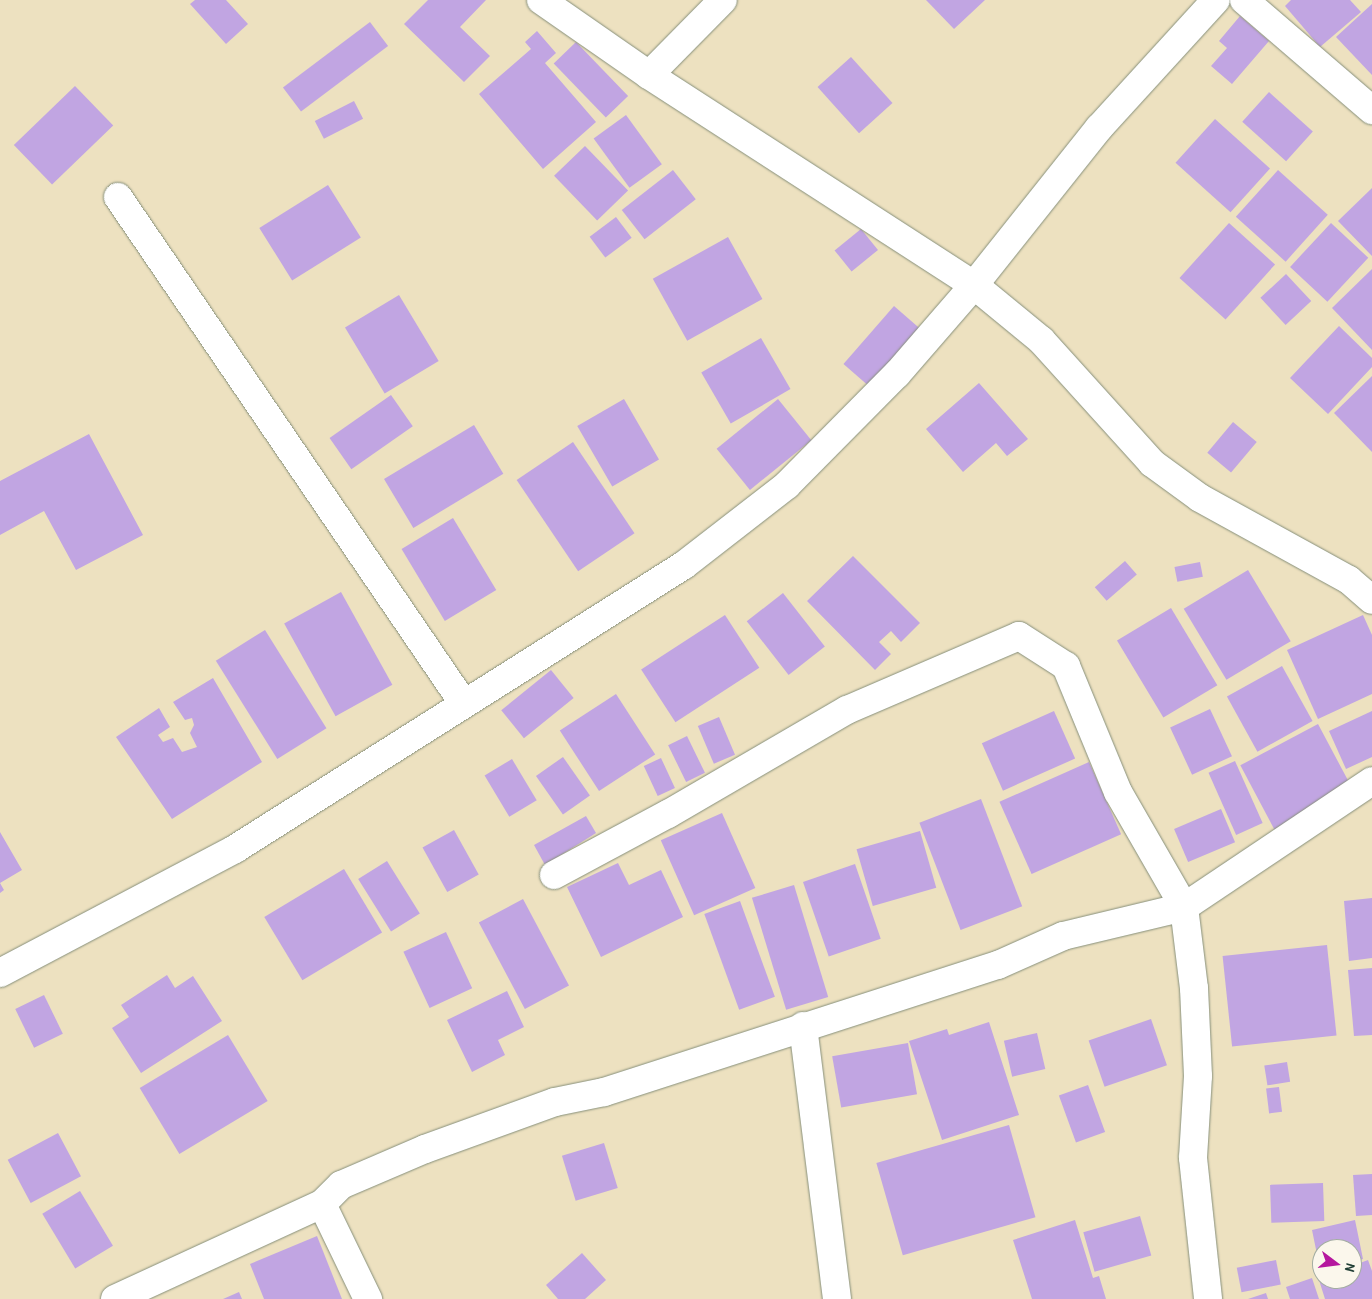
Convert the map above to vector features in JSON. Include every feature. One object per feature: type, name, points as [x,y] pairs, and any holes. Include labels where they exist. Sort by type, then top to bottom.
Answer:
[{"type":"street","points":[[540,0],[648,75],[974,285],[1041,340],[1152,463],[1200,498],[1349,580],[1372,600]]},
{"type":"street","points":[[648,75],[723,0]]},
{"type":"street","points":[[0,972],[235,849],[684,566],[787,485],[897,374],[974,285],[1099,128],[1216,0]]},
{"type":"street","points":[[1244,0],[1372,110]]},
{"type":"street","points":[[118,197],[464,704]]},
{"type":"street","points":[[554,875],[668,814],[846,710],[1019,636],[1066,666],[1118,792],[1184,907],[1194,988],[1198,1076],[1193,1158],[1208,1299]]},
{"type":"street","points":[[115,1299],[322,1204],[342,1185],[425,1150],[555,1102],[604,1092],[803,1026],[998,965],[1063,936],[1184,907],[1372,781]]},
{"type":"street","points":[[803,1026],[837,1299]]},
{"type":"street","points":[[322,1204],[368,1299]]},
{"type":"building","points":[[195,0],[226,0],[248,24],[226,44],[190,4]]},
{"type":"building","points":[[428,0],[486,0],[460,27],[490,56],[464,82],[404,24]]},
{"type":"building","points":[[926,0],[985,0],[954,29]]},
{"type":"building","points":[[1291,0],[1350,0],[1361,12],[1320,47],[1285,6]]},
{"type":"building","points":[[1372,4],[1372,75],[1336,37]]},
{"type":"building","points":[[1240,16],[1269,41],[1232,84],[1211,66],[1227,48],[1219,41]]},
{"type":"building","points":[[370,22],[388,46],[301,112],[283,88]]},
{"type":"building","points":[[537,31],[556,53],[545,63],[596,122],[543,169],[479,94],[531,49],[525,42]]},
{"type":"building","points":[[576,42],[628,96],[606,117],[554,64]]},
{"type":"building","points":[[851,57],[892,103],[859,133],[818,87]]},
{"type":"building","points":[[75,86],[113,126],[52,185],[14,145]]},
{"type":"building","points":[[1269,92],[1313,131],[1286,161],[1242,122]]},
{"type":"building","points":[[354,101],[363,119],[324,139],[315,121]]},
{"type":"building","points":[[626,115],[662,164],[629,188],[594,139]]},
{"type":"building","points":[[1215,119],[1270,169],[1231,212],[1176,163]]},
{"type":"building","points":[[585,146],[628,191],[597,220],[554,176]]},
{"type":"building","points":[[673,170],[696,199],[645,239],[622,210]]},
{"type":"building","points":[[1278,170],[1328,215],[1286,262],[1236,217]]},
{"type":"building","points":[[328,185],[361,238],[292,281],[259,228]]},
{"type":"building","points":[[1372,188],[1372,256],[1338,221]]},
{"type":"building","points":[[616,217],[632,238],[605,258],[590,237]]},
{"type":"building","points":[[1229,223],[1275,264],[1226,319],[1179,278]]},
{"type":"building","points":[[1331,223],[1368,258],[1327,302],[1290,267]]},
{"type":"building","points":[[861,229],[878,250],[852,271],[835,250]]},
{"type":"building","points":[[728,237],[762,299],[687,341],[653,279]]},
{"type":"building","points":[[1372,269],[1372,350],[1332,308]]},
{"type":"building","points":[[1286,274],[1311,301],[1286,325],[1260,298]]},
{"type":"building","points":[[399,295],[439,361],[385,393],[345,327]]},
{"type":"building","points":[[894,306],[920,329],[870,387],[843,364]]},
{"type":"building","points":[[1339,326],[1372,358],[1372,367],[1328,414],[1290,378]]},
{"type":"building","points":[[761,338],[791,389],[731,424],[701,373]]},
{"type":"building","points":[[1372,376],[1372,452],[1334,413]]},
{"type":"building","points":[[979,383],[1028,439],[1007,456],[996,443],[963,472],[926,429]]},
{"type":"building","points":[[391,395],[413,426],[351,469],[330,438]]},
{"type":"building","points":[[624,399],[659,460],[612,487],[577,426]]},
{"type":"building","points":[[778,399],[811,440],[750,490],[717,449]]},
{"type":"building","points":[[1233,422],[1257,442],[1231,473],[1207,453]]},
{"type":"building","points":[[474,425],[503,474],[413,528],[384,479]]},
{"type":"building","points":[[89,434],[143,535],[76,570],[44,511],[0,535],[0,481]]},
{"type":"building","points":[[573,442],[635,533],[578,571],[517,480]]},
{"type":"building","points":[[453,518],[496,590],[445,621],[402,549]]},
{"type":"building","points":[[853,556],[920,623],[901,642],[891,631],[879,642],[891,654],[875,670],[807,601]]},
{"type":"building","points":[[1125,561],[1137,575],[1107,601],[1095,587]]},
{"type":"building","points":[[1200,562],[1203,577],[1177,582],[1174,567]]},
{"type":"building","points":[[1248,570],[1291,641],[1226,680],[1184,609]]},
{"type":"building","points":[[341,592],[392,685],[336,716],[284,624]]},
{"type":"building","points":[[783,593],[825,647],[789,675],[747,621]]},
{"type":"building","points":[[1171,608],[1217,685],[1163,718],[1117,640]]},
{"type":"building","points":[[725,615],[759,668],[675,722],[641,669]]},
{"type":"building","points":[[1363,615],[1372,635],[1372,694],[1318,719],[1287,650]]},
{"type":"building","points":[[265,630],[326,728],[277,759],[216,661]]},
{"type":"building","points":[[1282,666],[1313,721],[1257,752],[1227,697]]},
{"type":"building","points":[[551,670],[574,698],[524,738],[501,710]]},
{"type":"building","points":[[213,678],[262,762],[172,819],[116,737],[159,708],[170,727],[158,735],[163,742],[173,738],[182,752],[197,747],[190,733],[194,725],[192,718],[185,720],[173,702]]},
{"type":"building","points":[[616,694],[655,754],[599,791],[560,730]]},
{"type":"building","points":[[1210,709],[1232,756],[1192,775],[1170,728]]},
{"type":"building","points":[[1054,711],[1075,759],[1003,791],[982,743]]},
{"type":"building","points":[[1372,711],[1372,757],[1346,769],[1329,731]]},
{"type":"building","points":[[719,717],[735,755],[714,764],[698,726]]},
{"type":"building","points":[[1318,724],[1354,791],[1276,832],[1240,765]]},
{"type":"building","points":[[687,736],[705,773],[686,782],[668,745]]},
{"type":"building","points":[[563,757],[590,796],[563,814],[536,776]]},
{"type":"building","points":[[661,758],[675,788],[658,796],[644,766]]},
{"type":"building","points":[[512,759],[537,800],[509,817],[485,775]]},
{"type":"building","points":[[1235,761],[1263,823],[1236,835],[1209,773]]},
{"type":"building","points":[[1089,762],[1121,834],[1032,874],[999,802]]},
{"type":"building","points":[[981,799],[1022,906],[961,930],[919,823]]},
{"type":"building","points":[[1221,809],[1235,842],[1188,862],[1174,829]]},
{"type":"building","points":[[722,813],[755,888],[694,915],[661,840]]},
{"type":"building","points":[[586,816],[596,833],[545,865],[534,845]]},
{"type":"building","points":[[454,830],[479,875],[447,892],[423,847]]},
{"type":"building","points":[[920,831],[936,888],[873,906],[857,849]]},
{"type":"building","points":[[0,832],[22,870],[0,883]]},
{"type":"building","points":[[387,861],[420,914],[391,932],[358,879]]},
{"type":"building","points":[[618,863],[629,885],[661,870],[683,917],[601,957],[567,887]]},
{"type":"building","points":[[855,864],[881,939],[829,957],[803,882]]},
{"type":"building","points":[[344,869],[382,932],[302,980],[264,917]]},
{"type":"building","points":[[0,883],[4,890],[0,893]]},
{"type":"building","points":[[794,885],[828,997],[786,1010],[752,898]]},
{"type":"building","points":[[1372,898],[1372,958],[1349,961],[1344,901]]},
{"type":"building","points":[[523,899],[569,986],[525,1009],[479,922]]},
{"type":"building","points":[[740,901],[775,997],[739,1010],[704,914]]},
{"type":"building","points":[[446,932],[472,988],[430,1008],[403,952]]},
{"type":"building","points":[[1327,945],[1337,1036],[1232,1046],[1223,956]]},
{"type":"building","points":[[1372,968],[1372,1035],[1354,1036],[1348,970]]},
{"type":"building","points":[[167,975],[175,988],[193,976],[222,1021],[141,1073],[112,1028],[129,1017],[121,1005]]},
{"type":"building","points":[[507,991],[524,1027],[498,1040],[505,1055],[472,1072],[447,1020]]},
{"type":"building","points":[[44,995],[63,1034],[34,1048],[15,1009]]},
{"type":"building","points":[[1151,1019],[1167,1065],[1105,1087],[1089,1040]]},
{"type":"building","points":[[989,1022],[1019,1115],[942,1140],[909,1041],[947,1029],[949,1035]]},
{"type":"building","points":[[1037,1033],[1045,1069],[1012,1077],[1004,1041]]},
{"type":"building","points":[[228,1035],[268,1101],[179,1154],[140,1088]]},
{"type":"building","points":[[908,1043],[917,1094],[841,1108],[832,1056]]},
{"type":"building","points":[[1287,1062],[1290,1082],[1267,1085],[1264,1066]]},
{"type":"building","points":[[1088,1085],[1105,1132],[1076,1143],[1059,1096]]},
{"type":"building","points":[[1279,1087],[1282,1112],[1269,1113],[1266,1089]]},
{"type":"building","points":[[1009,1125],[1035,1217],[903,1255],[876,1163]]},
{"type":"building","points":[[58,1133],[81,1176],[31,1203],[8,1160]]},
{"type":"building","points":[[604,1143],[618,1188],[576,1201],[562,1156]]},
{"type":"building","points":[[1372,1174],[1372,1215],[1356,1216],[1353,1175]]},
{"type":"building","points":[[1323,1183],[1324,1221],[1271,1223],[1270,1185]]},
{"type":"building","points":[[80,1191],[113,1246],[75,1269],[42,1214]]},
{"type":"building","points":[[1140,1216],[1151,1255],[1095,1272],[1083,1232]]},
{"type":"building","points":[[1075,1220],[1093,1278],[1099,1276],[1106,1299],[1032,1299],[1013,1240]]},
{"type":"building","points":[[1355,1220],[1359,1239],[1314,1239],[1312,1230]]},
{"type":"building","points":[[317,1236],[342,1299],[264,1299],[250,1264]]},
{"type":"building","points":[[582,1253],[606,1280],[585,1299],[558,1299],[546,1285]]},
{"type":"building","points":[[1276,1260],[1281,1285],[1242,1292],[1237,1268]]},
{"type":"building","points":[[1368,1260],[1372,1271],[1372,1299],[1325,1299],[1322,1289],[1362,1289],[1362,1262]]},
{"type":"building","points":[[1312,1278],[1312,1289],[1316,1289],[1319,1299],[1290,1299],[1286,1287]]},
{"type":"building","points":[[239,1292],[242,1299],[223,1299]]},
{"type":"building","points":[[1266,1293],[1268,1299],[1248,1299]]}]
